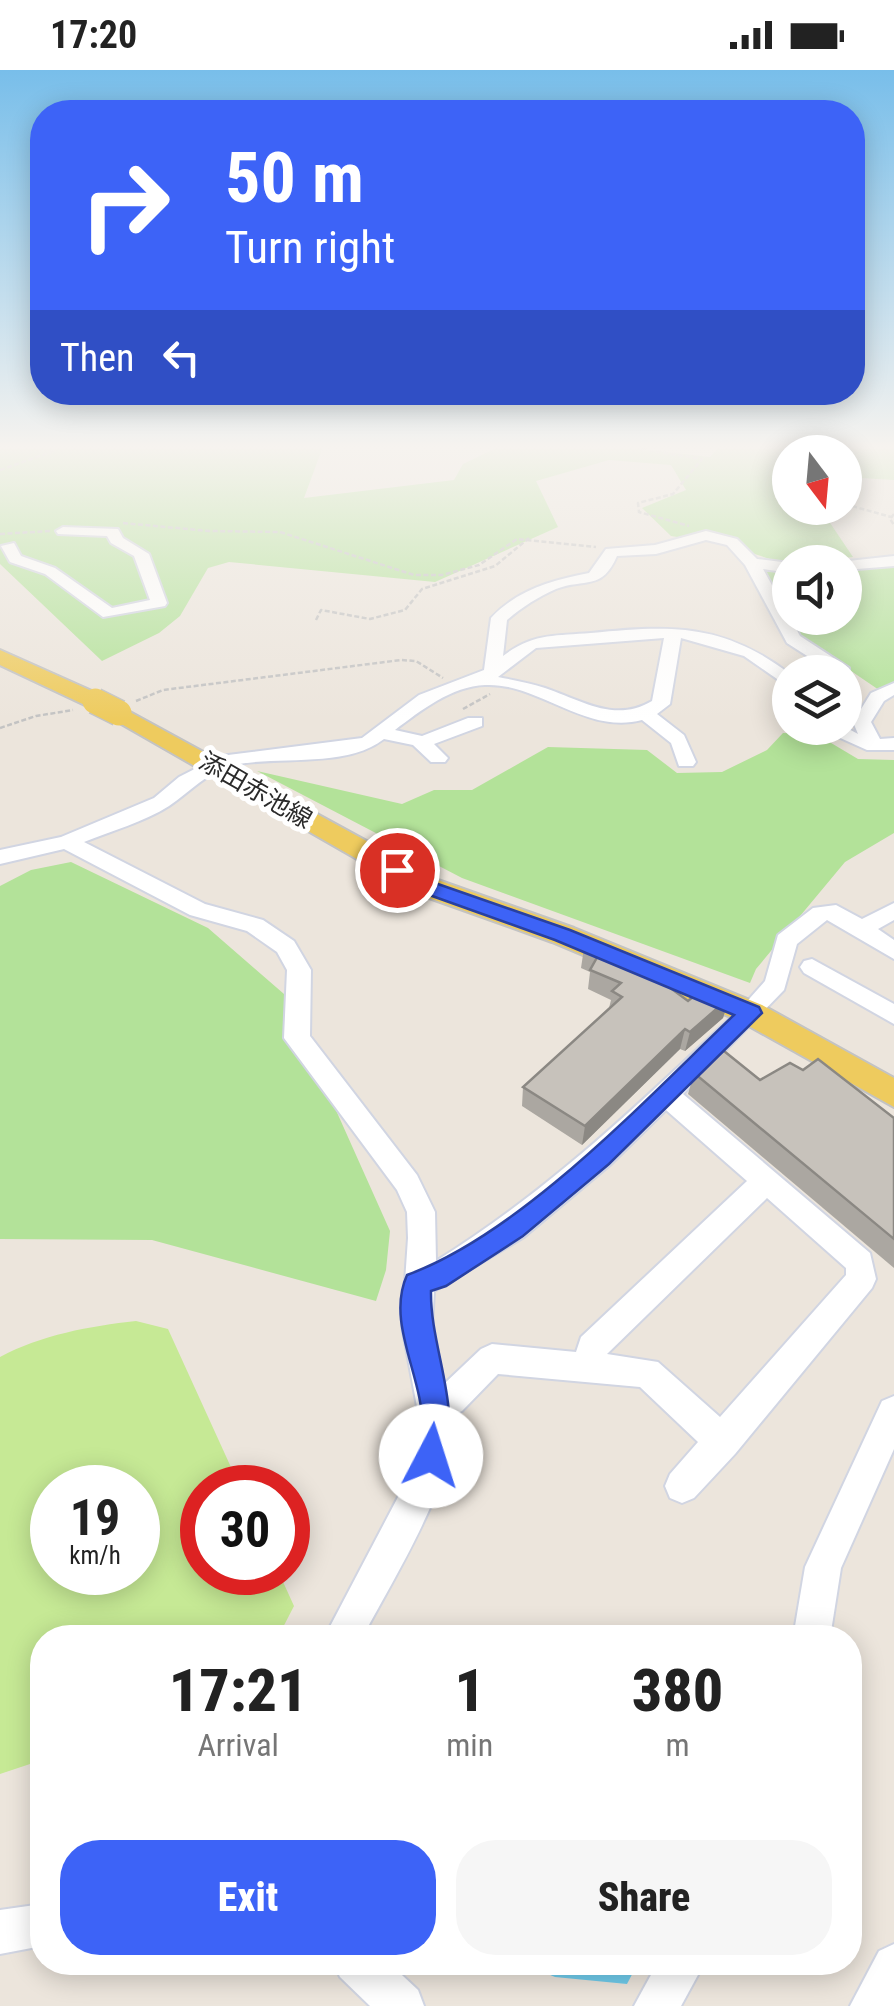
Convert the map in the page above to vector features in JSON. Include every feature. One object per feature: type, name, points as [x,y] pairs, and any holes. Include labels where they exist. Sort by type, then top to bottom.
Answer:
[{"type":"main road","name":"添田赤池線","points":[[0,657],[108,706],[428,888],[562,935],[751,1013],[894,1094]]},
{"type":"street","points":[[4,540],[15,559],[50,571],[109,614],[159,603],[142,554],[118,539]]},
{"type":"street","points":[[482,685],[499,618],[520,601],[555,584],[594,577],[603,570],[609,555],[690,539]]},
{"type":"street","points":[[722,539],[732,542],[752,562],[793,639],[864,683],[862,722],[884,745]]},
{"type":"street","points":[[862,563],[894,560]]},
{"type":"street","points":[[752,562],[772,565]]},
{"type":"street","points":[[482,685],[531,643],[673,632],[721,640],[750,652],[772,670]]},
{"type":"street","points":[[0,857],[67,842],[161,802],[186,781],[227,760],[352,748],[382,733],[425,699],[482,685],[540,692],[604,718],[644,712],[661,704],[673,632]]},
{"type":"street","points":[[482,685],[550,704]]},
{"type":"street","points":[[644,712],[680,740],[686,762]]},
{"type":"street","points":[[421,743],[475,722]]},
{"type":"street","points":[[382,733],[421,743],[438,758]]},
{"type":"street","points":[[67,842],[198,910],[255,926],[286,948],[299,970],[298,1038],[407,1183],[421,1212],[423,1238],[416,1326],[438,1428],[424,1483],[349,1625]]},
{"type":"street","points":[[862,929],[894,910]]},
{"type":"street","points":[[417,1284],[436,1277],[514,1228],[600,1157],[751,1013],[776,984],[786,940],[820,912],[836,912],[894,951]]},
{"type":"street","points":[[812,967],[894,1014]]},
{"type":"street","points":[[664,1093],[860,1262],[861,1278],[682,1486]]},
{"type":"street","points":[[589,1368],[592,1347],[766,1182]]},
{"type":"street","points":[[435,1405],[451,1400],[492,1358],[647,1373],[723,1442]]},
{"type":"street","points":[[813,1625],[823,1567],[894,1412]]},
{"type":"street","points":[[0,1932],[30,1927]]},
{"type":"street","points":[[872,2006],[894,1966]]},
{"type":"street","points":[[370,1975],[402,2006]]},
{"type":"street","points":[[656,2006],[675,1975]]},
{"type":"path","points":[[303,539],[430,577],[479,565],[517,539]]},
{"type":"path","points":[[316,620],[322,610],[370,619],[405,610],[422,588],[495,566],[527,539]]},
{"type":"path","points":[[539,539],[599,547],[609,555]]},
{"type":"path","points":[[0,728],[36,716],[108,706],[163,690],[400,660],[424,664],[482,685],[461,714],[475,722]]},
{"type":"green space","points":[[0,539],[530,539],[435,582],[229,562],[208,568],[180,616],[159,633],[102,661],[0,564]]},
{"type":"green space","points":[[692,539],[841,539],[845,545],[772,545],[772,560],[727,545]]},
{"type":"green space","points":[[894,561],[894,684],[879,690],[862,678],[862,655],[828,655],[798,635],[862,635],[862,564]]},
{"type":"green space","points":[[760,566],[772,567],[772,591]]},
{"type":"green space","points":[[772,745],[834,745],[858,759],[894,760],[894,833],[845,862],[756,969],[750,983],[462,878],[257,771],[402,804],[434,790],[472,790],[548,747],[647,750],[677,773],[722,772]]},
{"type":"green space","points":[[71,862],[208,928],[284,994],[390,1231],[386,1270],[376,1301],[152,1240],[0,1239],[0,886],[31,870]]},
{"type":"green space","points":[[136,1321],[168,1329],[230,1465],[180,1465],[180,1595],[289,1595],[294,1606],[284,1625],[30,1625],[30,1764],[0,1774],[0,1357],[49,1337]]},
{"type":"water","points":[[550,1975],[632,1975],[627,1984]]},
{"type":"building","points":[[588,940],[666,972],[658,979],[688,1001],[704,988],[729,998],[690,1032],[685,1029],[585,1126],[523,1087],[622,997],[612,991],[621,983],[590,970],[599,954],[584,948]]},
{"type":"building","points":[[719,1047],[760,1080],[790,1063],[803,1070],[818,1059],[894,1118],[894,1239],[694,1073]]},
{"type":"route","points":[[397,870],[428,888],[562,935],[751,1013],[600,1157],[514,1228],[436,1277],[417,1284],[416,1326],[438,1428],[431,1456]]}]
